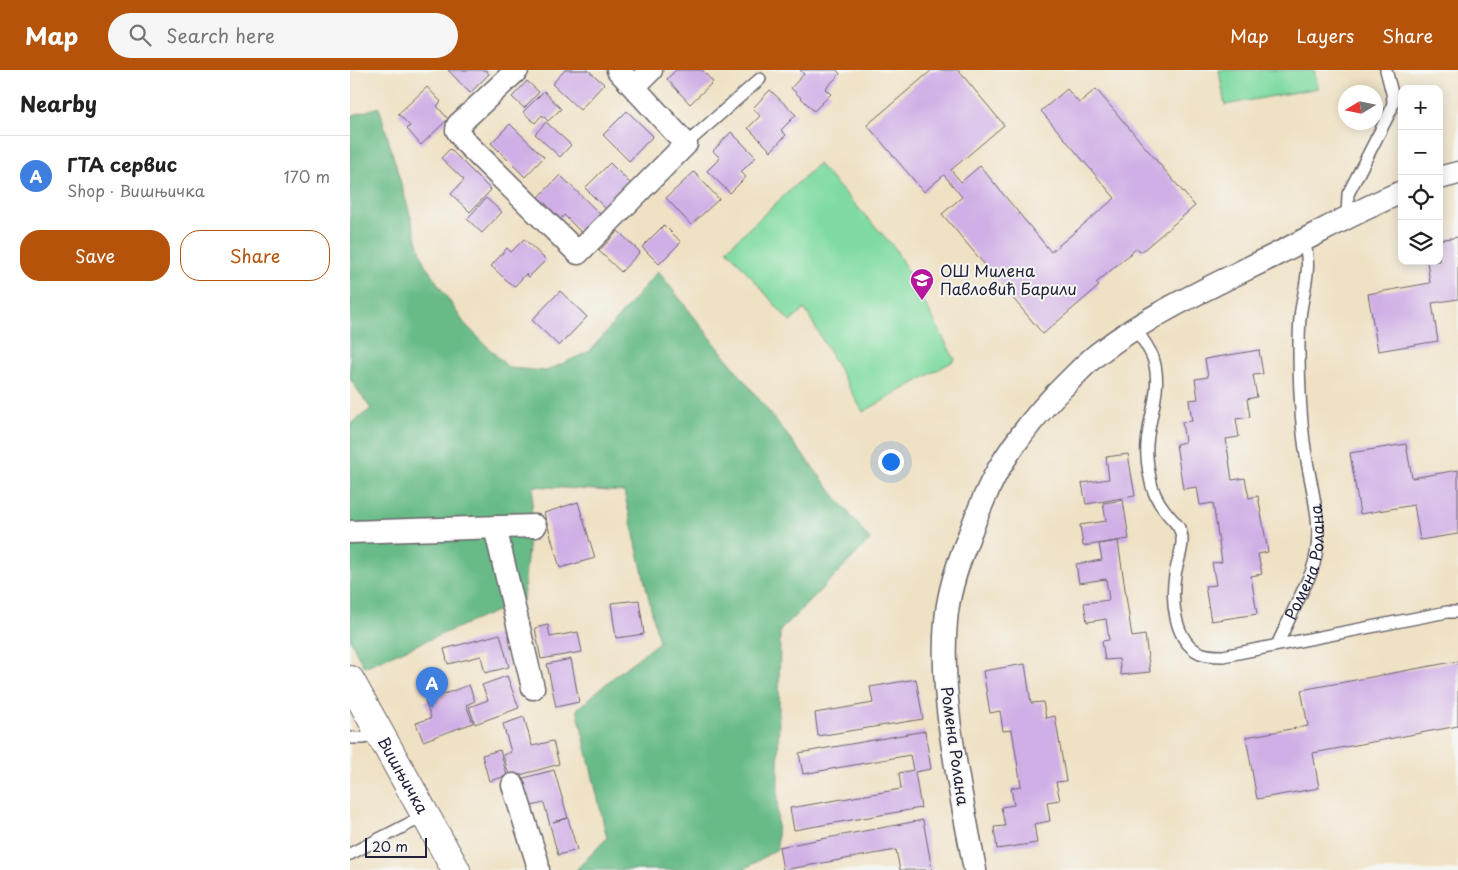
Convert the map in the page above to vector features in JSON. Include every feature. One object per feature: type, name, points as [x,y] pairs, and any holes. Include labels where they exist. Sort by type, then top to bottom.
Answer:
[{"type":"street","points":[[517,70],[458,125],[457,130],[465,142],[578,253],[686,144],[618,70]]},
{"type":"street","points":[[634,87],[651,70]]},
{"type":"street","points":[[1443,177],[1458,174]]},
{"type":"street","points":[[1304,241],[1348,217],[1398,194]]},
{"type":"street","name":"Ромена Ролана","points":[[976,870],[952,737],[944,660],[946,619],[951,591],[961,555],[998,470],[1030,424],[1052,398],[1102,350],[1178,304],[1304,241]]},
{"type":"street","points":[[350,532],[535,526]]},
{"type":"street","points":[[494,527],[533,688]]},
{"type":"street","name":"Вишњичка","points":[[350,680],[456,870]]},
{"type":"street","points":[[513,785],[538,870]]},
{"type":"lane","points":[[1348,217],[1348,194],[1391,110],[1393,102],[1386,70]]},
{"type":"lane","points":[[686,144],[760,79]]},
{"type":"lane","name":"Ромена Ролана","points":[[1277,645],[1311,573],[1319,540],[1316,506],[1305,447],[1300,392],[1300,318],[1309,259],[1304,241]]},
{"type":"lane","points":[[1135,329],[1152,356],[1157,374],[1156,394],[1147,445],[1151,481],[1155,496],[1182,533],[1173,589],[1175,611],[1180,633],[1194,649],[1208,655],[1223,656],[1458,612]]},
{"type":"lane","points":[[350,738],[364,738],[378,730]]},
{"type":"lane","points":[[350,854],[426,815]]},
{"type":"green space","points":[[1219,70],[1314,70],[1318,88],[1225,105]]},
{"type":"green space","points":[[379,107],[424,263],[464,323],[509,368],[546,371],[590,351],[658,271],[870,540],[780,631],[777,849],[743,870],[576,870],[607,838],[577,709],[616,675],[659,642],[624,492],[534,486],[523,600],[364,667],[350,639],[350,424],[371,409],[350,379],[350,116]]},
{"type":"green space","points":[[818,164],[895,248],[955,360],[863,412],[805,309],[790,322],[727,249]]},
{"type":"building","points":[[448,70],[486,70],[489,74],[470,93]]},
{"type":"building","points":[[565,70],[588,70],[604,84],[580,110],[552,84]]},
{"type":"building","points":[[676,70],[702,70],[713,82],[690,104],[667,79]]},
{"type":"building","points":[[800,70],[837,70],[840,74],[825,89],[831,94],[814,111],[791,88],[804,74]]},
{"type":"building","points":[[932,70],[958,70],[1004,125],[951,170],[961,182],[980,166],[1051,252],[1115,198],[1041,111],[1067,89],[1079,103],[1096,89],[1195,206],[1141,252],[1137,248],[1096,283],[1099,286],[1043,334],[942,214],[962,197],[944,175],[924,192],[867,125]]},
{"type":"building","points":[[527,81],[539,92],[524,108],[512,97]]},
{"type":"building","points":[[427,87],[441,102],[437,106],[448,119],[421,145],[407,129],[410,126],[398,114]]},
{"type":"building","points":[[770,90],[796,115],[781,130],[786,135],[771,151],[748,128],[760,116],[753,108]]},
{"type":"building","points":[[544,91],[561,109],[548,121],[542,115],[535,123],[523,112]]},
{"type":"building","points":[[627,111],[653,136],[629,161],[603,135]]},
{"type":"building","points":[[546,122],[571,145],[560,157],[535,134]]},
{"type":"building","points":[[510,124],[544,157],[525,177],[491,143]]},
{"type":"building","points":[[731,132],[756,157],[741,172],[746,177],[730,193],[707,171],[720,158],[713,151]]},
{"type":"building","points":[[450,149],[491,190],[470,212],[451,194],[464,180],[441,158]]},
{"type":"building","points":[[610,163],[631,184],[606,209],[585,188]]},
{"type":"building","points":[[694,172],[719,199],[691,225],[666,198]]},
{"type":"building","points":[[560,175],[600,214],[582,233],[564,215],[559,221],[537,199]]},
{"type":"building","points":[[486,198],[502,212],[482,233],[467,219]]},
{"type":"building","points":[[664,225],[681,242],[659,264],[642,247]]},
{"type":"building","points":[[618,231],[640,252],[621,272],[599,251]]},
{"type":"building","points":[[1458,237],[1458,299],[1432,303],[1438,341],[1378,351],[1368,294],[1430,283],[1428,265],[1443,265],[1443,239]]},
{"type":"building","points":[[524,239],[546,260],[529,277],[526,274],[514,287],[491,266],[507,248],[511,252]]},
{"type":"building","points":[[560,291],[587,317],[559,346],[532,320]]},
{"type":"building","points":[[1259,350],[1263,374],[1253,375],[1257,397],[1247,399],[1250,417],[1236,419],[1239,437],[1226,439],[1232,480],[1245,478],[1249,498],[1258,496],[1268,552],[1258,554],[1262,574],[1251,576],[1257,614],[1211,621],[1205,586],[1216,585],[1212,563],[1222,562],[1213,503],[1200,505],[1197,487],[1183,489],[1176,444],[1185,442],[1182,422],[1192,421],[1189,400],[1198,399],[1195,379],[1208,377],[1205,359]]},
{"type":"building","points":[[1406,444],[1412,478],[1458,470],[1458,534],[1420,540],[1414,505],[1360,514],[1350,453]]},
{"type":"building","points":[[1128,454],[1135,496],[1086,504],[1082,483],[1109,479],[1106,457]]},
{"type":"building","points":[[1123,500],[1129,539],[1083,546],[1080,525],[1106,521],[1103,503]]},
{"type":"building","points":[[578,502],[595,558],[560,568],[544,513]]},
{"type":"building","points":[[1118,541],[1132,637],[1145,635],[1150,672],[1121,675],[1119,659],[1105,660],[1102,641],[1109,640],[1106,619],[1087,622],[1084,603],[1109,600],[1106,579],[1079,583],[1076,564],[1102,560],[1099,544]]},
{"type":"building","points":[[639,600],[644,634],[616,638],[611,603]]},
{"type":"building","points":[[548,625],[550,637],[578,632],[582,652],[541,659],[535,628]]},
{"type":"building","points":[[500,634],[509,667],[485,673],[481,656],[448,664],[444,649]]},
{"type":"building","points":[[571,659],[579,702],[556,707],[547,664]]},
{"type":"building","points":[[1458,661],[1458,726],[1313,753],[1319,788],[1257,799],[1246,737],[1308,726],[1301,690]]},
{"type":"building","points":[[1025,664],[1031,703],[1043,702],[1046,718],[1055,716],[1066,781],[1056,782],[1060,800],[1047,802],[1050,821],[1034,824],[1037,843],[997,849],[994,827],[1005,826],[1001,807],[1014,805],[1011,788],[1021,786],[1012,730],[1003,731],[1000,711],[990,713],[983,671]]},
{"type":"building","points":[[507,676],[519,708],[475,724],[469,707],[488,700],[482,685]]},
{"type":"building","points":[[916,679],[923,719],[818,736],[815,713],[873,703],[870,687]]},
{"type":"building","points":[[469,685],[475,701],[466,705],[473,723],[423,741],[416,723],[431,718],[425,701]]},
{"type":"building","points":[[524,717],[532,746],[553,741],[559,764],[510,778],[503,755],[511,752],[503,724]]},
{"type":"building","points":[[925,731],[931,769],[915,772],[921,808],[794,830],[790,808],[901,789],[899,773],[913,770],[910,755],[803,774],[799,753]]},
{"type":"building","points":[[500,750],[507,776],[489,781],[482,755]]},
{"type":"building","points":[[554,770],[577,850],[558,855],[544,803],[527,807],[520,779]]},
{"type":"building","points":[[923,820],[932,870],[900,870],[896,850],[783,870],[779,847]]},
{"type":"place","name":"ОШ Милена Павловић Барили","points":[[922,301]]},
{"type":"place","name":"ГТА сервис","points":[[432,708]]}]
